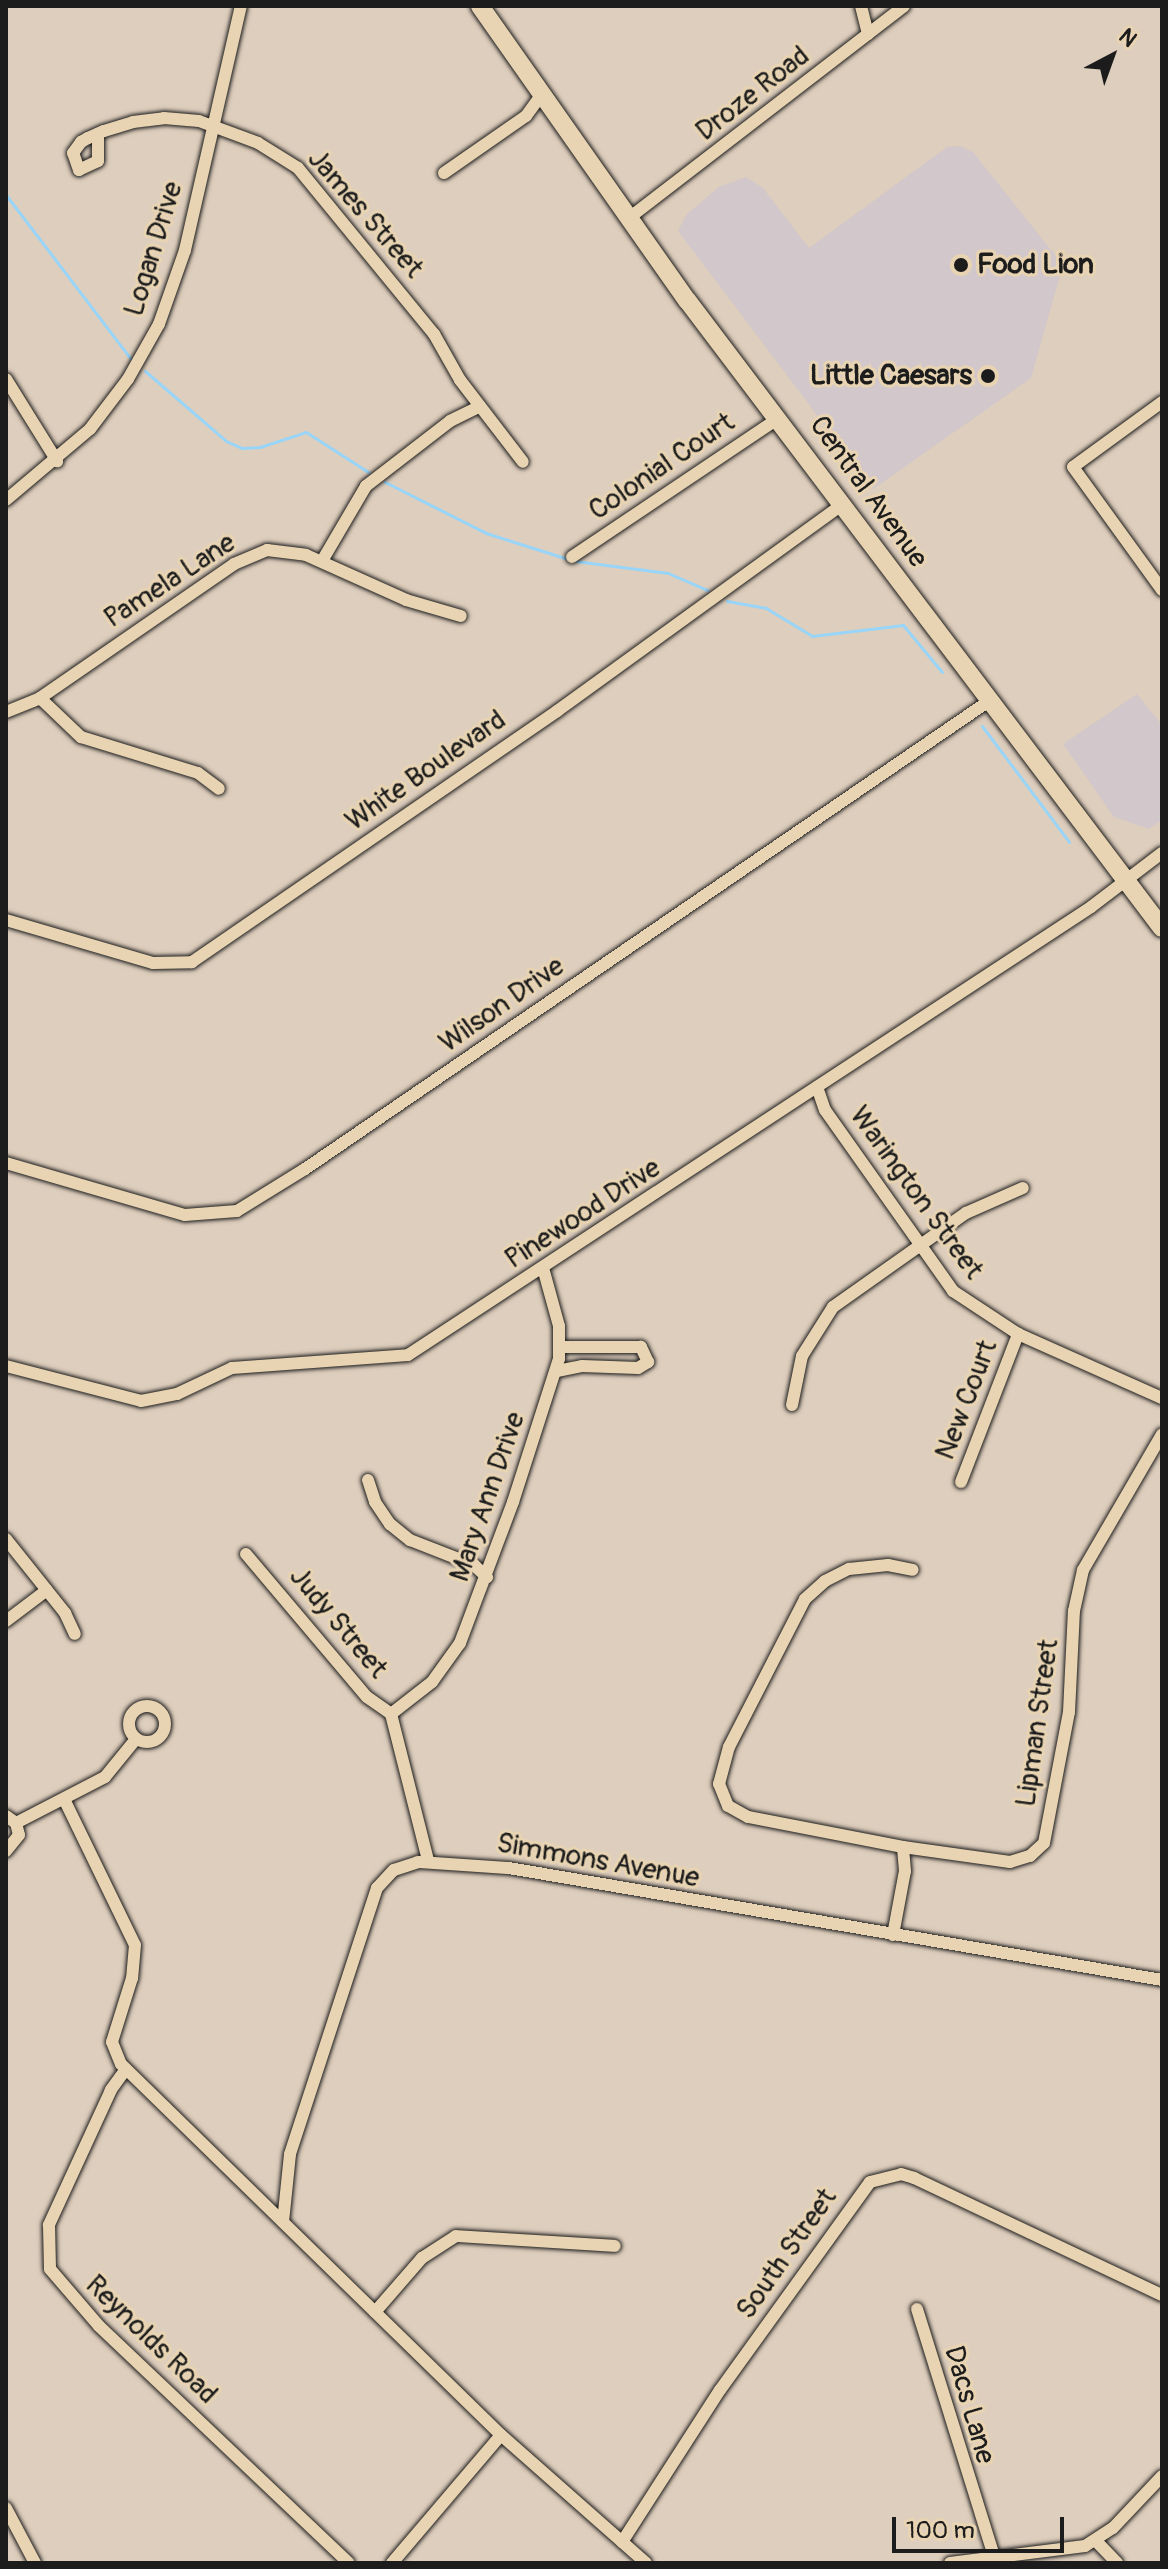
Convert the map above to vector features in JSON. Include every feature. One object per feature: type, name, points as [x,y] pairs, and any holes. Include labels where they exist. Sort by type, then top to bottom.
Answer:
[{"type":"street","name":"Logan Drive","points":[[6,500],[57,461],[119,391],[159,324],[185,250],[241,6]]},
{"type":"street","name":"Central Avenue","points":[[480,6],[629,218],[1162,928]]},
{"type":"street","points":[[861,6],[868,34]]},
{"type":"street","name":"Droze Road","points":[[629,218],[904,6]]},
{"type":"street","points":[[444,173],[526,116],[541,95]]},
{"type":"street","name":"James Street","points":[[98,134],[164,118],[214,126],[278,154],[317,186],[434,334],[479,407],[523,462]]},
{"type":"street","points":[[6,379],[57,461]]},
{"type":"street","points":[[1162,402],[1073,467],[1162,590]]},
{"type":"street","points":[[322,561],[366,486],[450,421],[479,407]]},
{"type":"street","name":"Colonial Court","points":[[572,557],[779,418]]},
{"type":"street","name":"White Boulevard","points":[[6,920],[153,963],[192,962],[557,711],[842,505]]},
{"type":"street","name":"Pamela Lane","points":[[6,712],[40,698],[245,558],[277,549],[322,561],[406,600],[461,616]]},
{"type":"street","points":[[40,698],[81,737],[198,773],[219,789]]},
{"type":"street","name":"Wilson Drive","points":[[6,1163],[185,1215],[237,1211],[305,1169],[989,701]]},
{"type":"street","name":"Pinewood Drive","points":[[6,1366],[141,1401],[177,1394],[232,1368],[400,1357],[543,1268],[817,1087],[1162,853]]},
{"type":"street","name":"Warington Street","points":[[817,1087],[825,1110],[918,1246],[953,1291],[1018,1334],[1162,1398]]},
{"type":"street","points":[[792,1405],[798,1365],[825,1316],[852,1291],[966,1213],[1023,1188]]},
{"type":"street","name":"Mary Ann Drive","points":[[391,1714],[442,1671],[467,1628],[487,1577],[557,1371],[560,1347],[543,1268]]},
{"type":"street","name":"New Court","points":[[961,1482],[975,1457],[1018,1334]]},
{"type":"street","points":[[557,1371],[582,1366],[638,1368],[648,1362],[641,1347],[560,1347]]},
{"type":"street","name":"Lipman Street","points":[[913,1570],[888,1565],[849,1569],[825,1581],[805,1599],[729,1747],[719,1784],[728,1806],[748,1817],[903,1847],[1010,1862],[1030,1856],[1044,1843],[1069,1712],[1074,1611],[1083,1570],[1162,1434]]},
{"type":"street","points":[[368,1480],[375,1502],[410,1540],[474,1565],[487,1577]]},
{"type":"street","points":[[6,1539],[47,1590],[75,1634]]},
{"type":"street","name":"Judy Street","points":[[246,1554],[367,1697],[391,1714],[428,1860]]},
{"type":"street","points":[[6,1621],[47,1590]]},
{"type":"street","points":[[6,1851],[17,1841],[11,1819],[64,1799],[105,1777],[136,1739]]},
{"type":"street","points":[[64,1799],[135,1945],[132,1978],[113,2033],[114,2053],[126,2069],[501,2435],[646,2563]]},
{"type":"street","points":[[893,1935],[905,1871],[903,1847]]},
{"type":"street","name":"Simmons Avenue","points":[[283,2222],[290,2154],[377,1888],[394,1870],[428,1860],[509,1868],[1162,1980]]},
{"type":"street","name":"Reynolds Road","points":[[126,2069],[104,2106],[49,2225],[47,2254],[57,2282],[349,2563]]},
{"type":"street","name":"South Street","points":[[622,2542],[720,2390],[870,2182],[901,2174],[914,2178],[1162,2295]]},
{"type":"street","points":[[375,2312],[422,2258],[456,2236],[615,2246]]},
{"type":"street","name":"Dacs Lane","points":[[917,2309],[995,2559]]},
{"type":"street","points":[[392,2563],[501,2435]]},
{"type":"street","points":[[950,2563],[995,2559],[1095,2540],[1162,2476]]},
{"type":"street","points":[[6,2508],[35,2563]]},
{"type":"street","points":[[1095,2540],[1117,2563]]},
{"type":"shaded area","points":[[961,146],[973,152],[1063,265],[1031,378],[873,489],[678,231],[686,215],[719,187],[746,177],[763,188],[809,248],[947,147]]},
{"type":"shaded area","points":[[1137,694],[1162,725],[1162,820],[1149,829],[1114,817],[1063,744]]},
{"type":"waterway","points":[[6,195],[130,358]]},
{"type":"waterway","points":[[145,371],[226,441],[242,448],[260,447],[306,432],[368,472]]},
{"type":"waterway","points":[[385,482],[486,533],[568,559]]},
{"type":"waterway","points":[[575,561],[668,573],[707,590]]},
{"type":"waterway","points":[[727,601],[766,608],[812,636],[903,625],[942,672]]},
{"type":"waterway","points":[[982,726],[1069,842]]},
{"type":"place","name":"Food Lion","points":[[961,265]]},
{"type":"place","name":"Little Caesars","points":[[988,376]]}]
